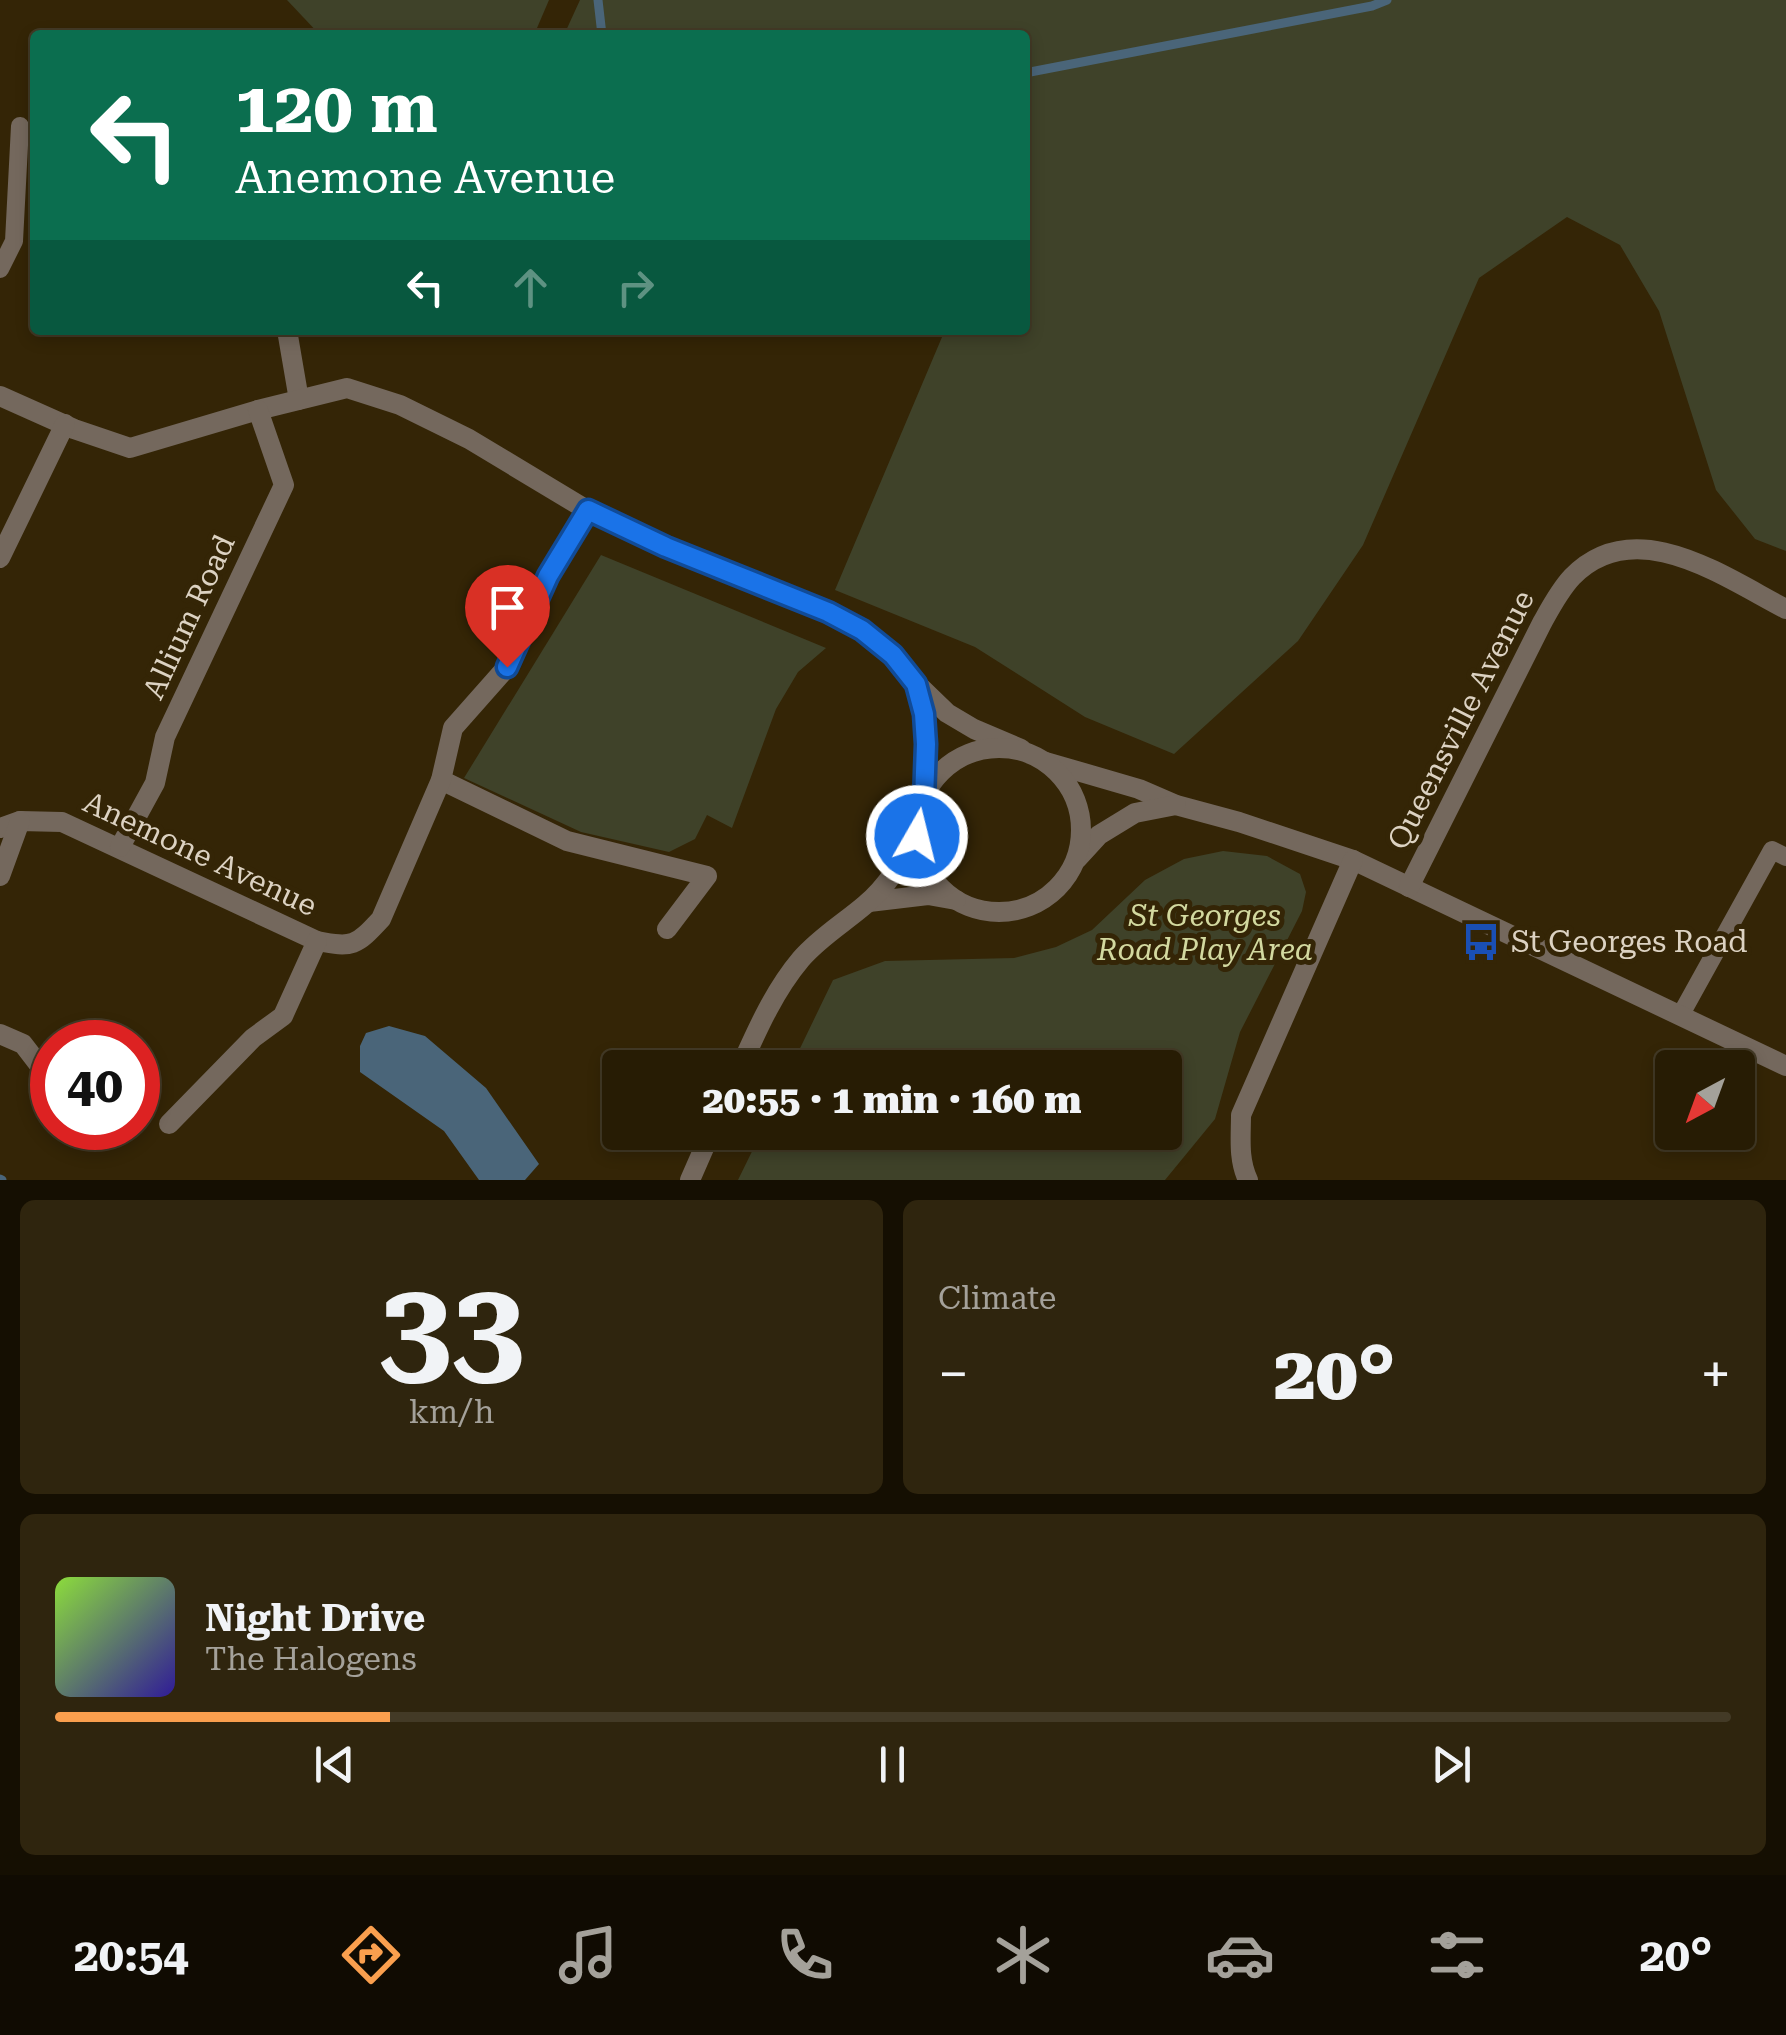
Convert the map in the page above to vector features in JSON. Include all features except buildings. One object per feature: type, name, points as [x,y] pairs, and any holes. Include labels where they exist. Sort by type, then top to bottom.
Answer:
[{"type":"street","points":[[288,335],[299,400]]},
{"type":"street","points":[[0,396],[130,448],[347,388],[400,405],[469,440],[588,510],[666,547],[802,600],[862,630],[893,655],[916,684],[947,712],[974,729],[1046,762],[1352,860],[1786,1066]]},
{"type":"street","name":"Allium Road","points":[[120,847],[156,783],[166,737],[284,485],[258,410]]},
{"type":"street","points":[[0,558],[64,424]]},
{"type":"street","name":"Anemone Avenue","points":[[10,825],[62,822],[317,941],[345,947],[364,937],[381,919],[441,780],[453,728],[507,667],[548,576],[588,510]]},
{"type":"street","name":"Queensville Avenue","points":[[1409,887],[1542,623],[1574,575],[1619,551],[1647,548],[1700,564],[1786,609]]},
{"type":"street","points":[[916,684],[924,714],[924,800]]},
{"type":"street","points":[[956,900],[935,880],[924,862],[917,836],[920,807],[937,776],[964,755],[992,747],[1020,750]]},
{"type":"street","points":[[1046,762],[1072,790],[1080,811],[1082,839],[1077,858]]},
{"type":"street","points":[[441,780],[568,841],[707,876],[666,928]]},
{"type":"street","points":[[869,902],[928,896],[1008,912],[1036,904],[1062,883],[1077,858],[1099,835],[1135,814],[1176,805]]},
{"type":"street","points":[[0,876],[10,825]]},
{"type":"street","points":[[748,1050],[766,1010],[800,960],[828,932],[869,902],[917,836]]},
{"type":"street","points":[[1248,1180],[1240,1152],[1241,1114],[1352,860]]},
{"type":"street","name":"Anemone Avenue","points":[[170,1124],[254,1038],[283,1016],[317,941]]},
{"type":"street","points":[[0,1034],[23,1044],[30,1053]]},
{"type":"street","points":[[690,1180],[703,1150]]},
{"type":"lane","points":[[0,269],[14,241],[20,126]]},
{"type":"lane","points":[[1680,1016],[1772,850],[1786,857]]},
{"type":"green space","points":[[287,0],[549,0],[536,30],[315,30]]},
{"type":"green space","points":[[580,0],[1786,0],[1786,551],[1755,539],[1716,490],[1659,311],[1620,245],[1567,217],[1479,278],[1363,545],[1298,641],[1174,754],[1085,717],[975,647],[835,590],[943,335],[1030,335],[1030,30],[566,30]]},
{"type":"green space","points":[[601,555],[826,648],[798,672],[776,709],[732,828],[707,815],[695,839],[669,852],[581,832],[464,778]]},
{"type":"green space","name":"St Georges Road Play Area","points":[[1223,851],[1267,856],[1300,874],[1306,892],[1302,911],[1240,1032],[1215,1119],[1165,1180],[738,1180],[753,1150],[1182,1150],[1182,1050],[799,1050],[833,980],[885,961],[1014,958],[1056,947],[1092,930],[1145,880],[1184,859]]},
{"type":"water","points":[[389,1026],[425,1036],[486,1088],[539,1164],[525,1180],[479,1180],[444,1131],[360,1072],[360,1046],[366,1033]]},
{"type":"waterway","points":[[598,0],[601,30]]},
{"type":"waterway","points":[[1030,72],[1387,0]]},
{"type":"place","name":"St Georges Road","points":[[1481,942]]},
{"type":"route","points":[[507,667],[548,576],[588,510],[666,547],[828,612],[862,630],[893,655],[916,684],[924,714],[924,800],[917,836]]}]
